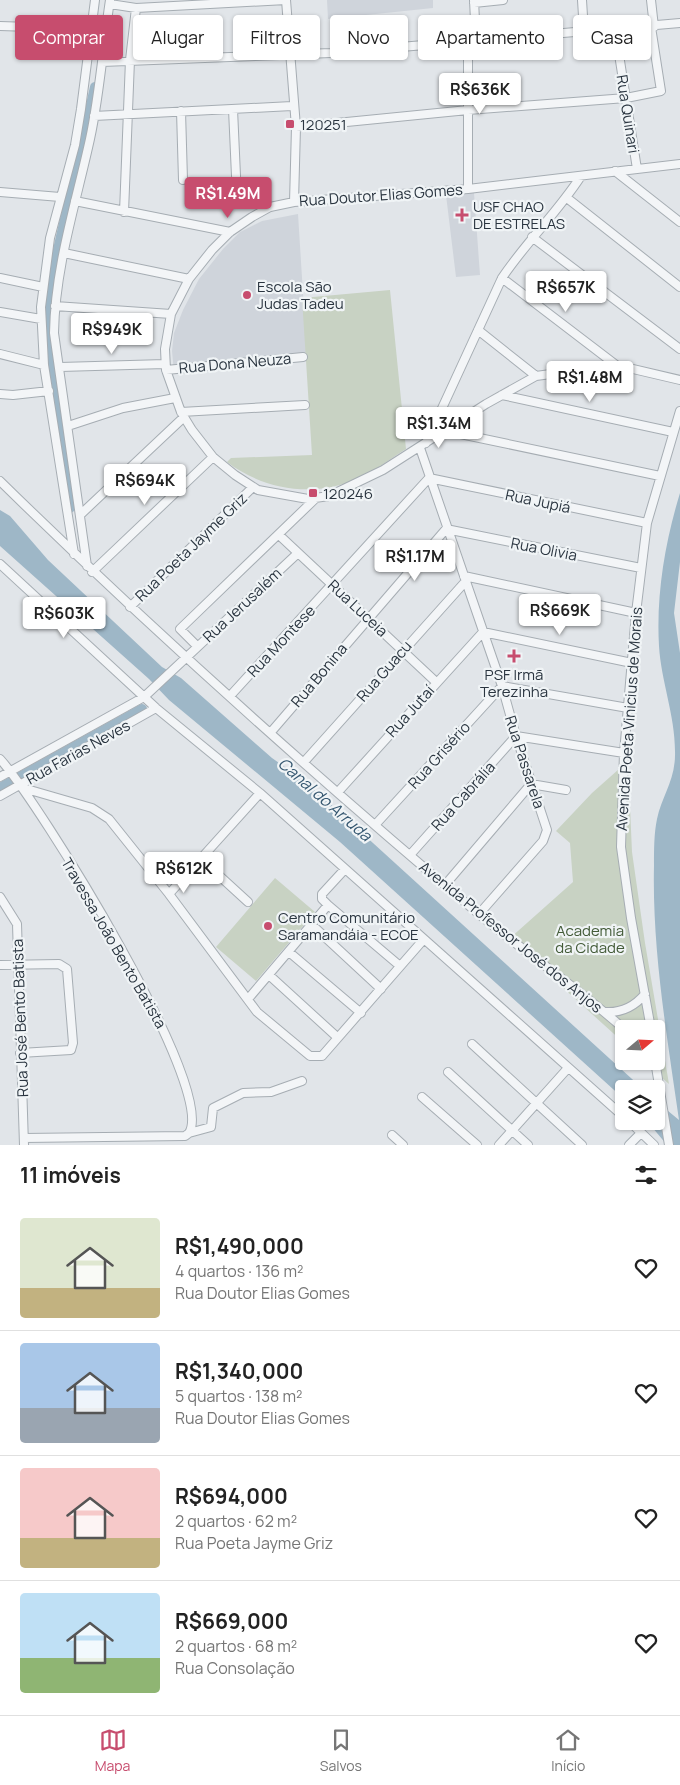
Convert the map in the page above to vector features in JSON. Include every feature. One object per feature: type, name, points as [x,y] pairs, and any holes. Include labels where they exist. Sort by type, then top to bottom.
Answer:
[{"type":"street","points":[[93,15],[95,0]]},
{"type":"street","points":[[90,569],[54,333],[54,306],[94,116],[110,2],[136,8],[286,0],[287,15]]},
{"type":"street","points":[[475,15],[474,1],[503,0]]},
{"type":"street","points":[[582,0],[583,15]]},
{"type":"street","points":[[296,127],[468,110],[626,98],[661,91],[652,27],[651,0]]},
{"type":"street","points":[[124,212],[130,60],[136,8]]},
{"type":"street","points":[[652,27],[680,23]]},
{"type":"street","points":[[0,26],[15,26]]},
{"type":"street","points":[[320,53],[418,45]]},
{"type":"street","points":[[102,62],[233,56]]},
{"type":"street","points":[[74,554],[44,365],[42,319],[43,287],[50,238],[75,145],[87,60]]},
{"type":"street","points":[[289,60],[292,106],[296,127],[294,202]]},
{"type":"street","points":[[468,60],[468,189]]},
{"type":"street","name":"Rua Quinari","points":[[620,60],[637,169]]},
{"type":"street","points":[[94,116],[292,106]]},
{"type":"street","points":[[233,109],[236,176]]},
{"type":"street","points":[[181,111],[183,180]]},
{"type":"street","name":"Rua Doutor Elias Gomes","points":[[680,164],[468,189],[294,202],[270,207],[230,232],[189,279],[171,314],[164,349],[165,367],[182,415],[213,457],[253,487],[288,496],[316,498],[329,496],[357,484],[423,447],[502,395],[536,376],[616,365],[680,380]]},
{"type":"street","points":[[615,171],[680,222]]},
{"type":"street","points":[[423,447],[502,278],[532,238],[567,198],[581,176]]},
{"type":"street","points":[[0,192],[60,197]]},
{"type":"street","points":[[567,198],[680,287]]},
{"type":"street","points":[[75,201],[230,232]]},
{"type":"street","points":[[532,238],[680,349]]},
{"type":"street","points":[[64,253],[189,279]]},
{"type":"street","points":[[0,278],[43,287]]},
{"type":"street","points":[[502,278],[616,365]]},
{"type":"street","points":[[54,306],[171,314]]},
{"type":"street","points":[[0,312],[42,319]]},
{"type":"street","points":[[478,330],[536,376]]},
{"type":"street","points":[[0,354],[44,365]]},
{"type":"street","name":"Rua Dona Neuza","points":[[60,367],[165,367],[303,356]]},
{"type":"street","points":[[0,394],[13,395],[48,391]]},
{"type":"street","points":[[502,395],[673,432]]},
{"type":"street","points":[[68,426],[123,408],[176,398]]},
{"type":"street","points":[[81,514],[182,415],[305,405]]},
{"type":"street","name":"Avenida Poeta Vinicius de Morais","points":[[649,1020],[630,918],[621,847],[624,753],[636,613],[647,523],[680,411]]},
{"type":"street","points":[[446,431],[660,476]]},
{"type":"street","name":"Rua Passarela","points":[[423,447],[429,478],[502,686],[531,784],[546,826],[546,836],[479,914]]},
{"type":"street","points":[[90,569],[213,457]]},
{"type":"street","name":"Rua Jupiá","points":[[429,478],[647,523]]},
{"type":"street","name":"Rua Montese","points":[[230,696],[429,478]]},
{"type":"street","name":"Avenida Professor José dos Anjos","points":[[0,481],[130,607],[338,792],[479,914],[615,1021]]},
{"type":"street","name":"Rua Poeta Jayme Griz","points":[[130,607],[253,487]]},
{"type":"street","points":[[197,646],[180,629],[316,498]]},
{"type":"street","name":"Rua Olivia","points":[[446,530],[641,568]]},
{"type":"street","name":"Rua Bonina","points":[[271,732],[446,530]]},
{"type":"street","name":"Rua Luceia","points":[[279,535],[436,682]]},
{"type":"street","name":"Rua Jerusalém","points":[[178,664],[298,553]]},
{"type":"street","points":[[0,564],[156,708],[260,793],[615,1108]]},
{"type":"street","points":[[464,579],[636,613]]},
{"type":"street","name":"Rua Guacu","points":[[304,762],[464,579]]},
{"type":"street","points":[[483,632],[632,663]]},
{"type":"street","name":"Rua Jutaí","points":[[338,792],[483,632]]},
{"type":"street","name":"Rua Farias Neves","points":[[0,777],[144,697],[178,664]]},
{"type":"street","points":[[502,686],[628,708]]},
{"type":"street","name":"Rua Grisério","points":[[376,825],[502,686]]},
{"type":"street","name":"Rua Farias Neves","points":[[0,796],[156,708]]},
{"type":"street","points":[[516,736],[624,753]]},
{"type":"street","name":"Rua Cabrália","points":[[410,855],[516,736]]},
{"type":"street","name":"Travessa João Bento Batista","points":[[0,759],[21,785],[127,958],[166,1035],[185,1087],[192,1124],[187,1134]]},
{"type":"street","points":[[445,885],[531,784],[566,790]]},
{"type":"street","points":[[21,785],[103,813],[169,894],[248,999],[272,1025],[310,1056],[322,1056],[424,939]]},
{"type":"street","points":[[169,894],[260,793]]},
{"type":"street","points":[[201,859],[248,902]]},
{"type":"street","points":[[346,869],[322,894],[322,899],[400,966]]},
{"type":"street","name":"Rua José Bento Batista","points":[[0,896],[17,924],[24,1142]]},
{"type":"street","points":[[248,999],[328,905]]},
{"type":"street","points":[[312,925],[381,989]]},
{"type":"street","points":[[289,952],[361,1013]]},
{"type":"street","points":[[0,965],[59,964],[66,967],[73,1043],[71,1050],[68,1052],[20,1053]]},
{"type":"street","points":[[269,975],[337,1037]]},
{"type":"street","points":[[605,1012],[612,1013],[633,1006],[645,994]]},
{"type":"street","points":[[472,1044],[582,1145]]},
{"type":"street","points":[[499,1145],[568,1068]]},
{"type":"street","points":[[657,1070],[668,1145]]},
{"type":"street","points":[[448,1072],[528,1145]]},
{"type":"street","points":[[24,1142],[187,1134],[211,1127],[213,1108],[239,1094],[271,1092],[302,1081]]},
{"type":"street","points":[[422,1097],[477,1145]]},
{"type":"street","points":[[638,1130],[654,1145]]},
{"type":"street","points":[[629,1145],[641,1133]]},
{"type":"street","points":[[392,1135],[403,1145]]},
{"type":"shaded area","points":[[327,0],[433,0],[433,8],[366,15],[330,15],[330,19],[328,19]]},
{"type":"shaded area","name":"USF CHAO DE ESTRELAS","points":[[474,193],[480,275],[456,277],[446,195]]},
{"type":"shaded area","name":"Escola São Judas Tadeu","points":[[298,214],[307,357],[174,372],[172,351],[174,333],[199,279],[223,249],[240,232],[262,221]]},
{"type":"green space","points":[[390,290],[406,449],[357,479],[341,485],[324,488],[290,488],[273,485],[241,472],[227,462],[231,458],[312,455],[302,298]]},
{"type":"green space","name":"Academia da Cidade","points":[[628,761],[632,852],[658,1020],[615,1020],[615,1035],[509,939],[573,882],[570,843],[556,831],[592,793]]},
{"type":"green space","points":[[275,878],[315,912],[256,981],[216,947]]},
{"type":"green space","name":"Academia da Cidade","points":[[665,1060],[669,1084],[653,1070],[665,1070]]},
{"type":"water","points":[[680,493],[680,562],[674,613],[680,653],[680,1145],[667,1145],[654,1130],[665,1130],[665,1108],[679,1120],[665,1025],[655,929],[654,897],[657,819],[671,779],[675,761],[674,738],[660,659],[658,627],[660,588],[670,530]]},
{"type":"water","points":[[0,510],[10,516],[48,560],[162,667],[181,678],[272,758],[306,782],[615,1063],[615,1070],[622,1070],[633,1080],[615,1080],[615,1091],[340,842],[169,700],[149,679],[0,546]]},
{"type":"waterway","points":[[70,508],[51,365],[48,315],[52,276],[95,87]]},
{"type":"waterway","points":[[0,788],[142,709]]},
{"type":"place","name":"120251","points":[[290,124]]},
{"type":"place","name":"USF CHAO DE ESTRELAS","points":[[462,215]]},
{"type":"place","name":"Escola São Judas Tadeu","points":[[247,295]]},
{"type":"place","name":"120246","points":[[313,493]]},
{"type":"place","name":"PSF Irmã Terezinha","points":[[514,656]]},
{"type":"place","name":"Centro Comunitário Saramandáia - ECOE","points":[[268,926]]},
{"type":"water label","name":"Canal do Arruda","points":[[325,799]]}]
